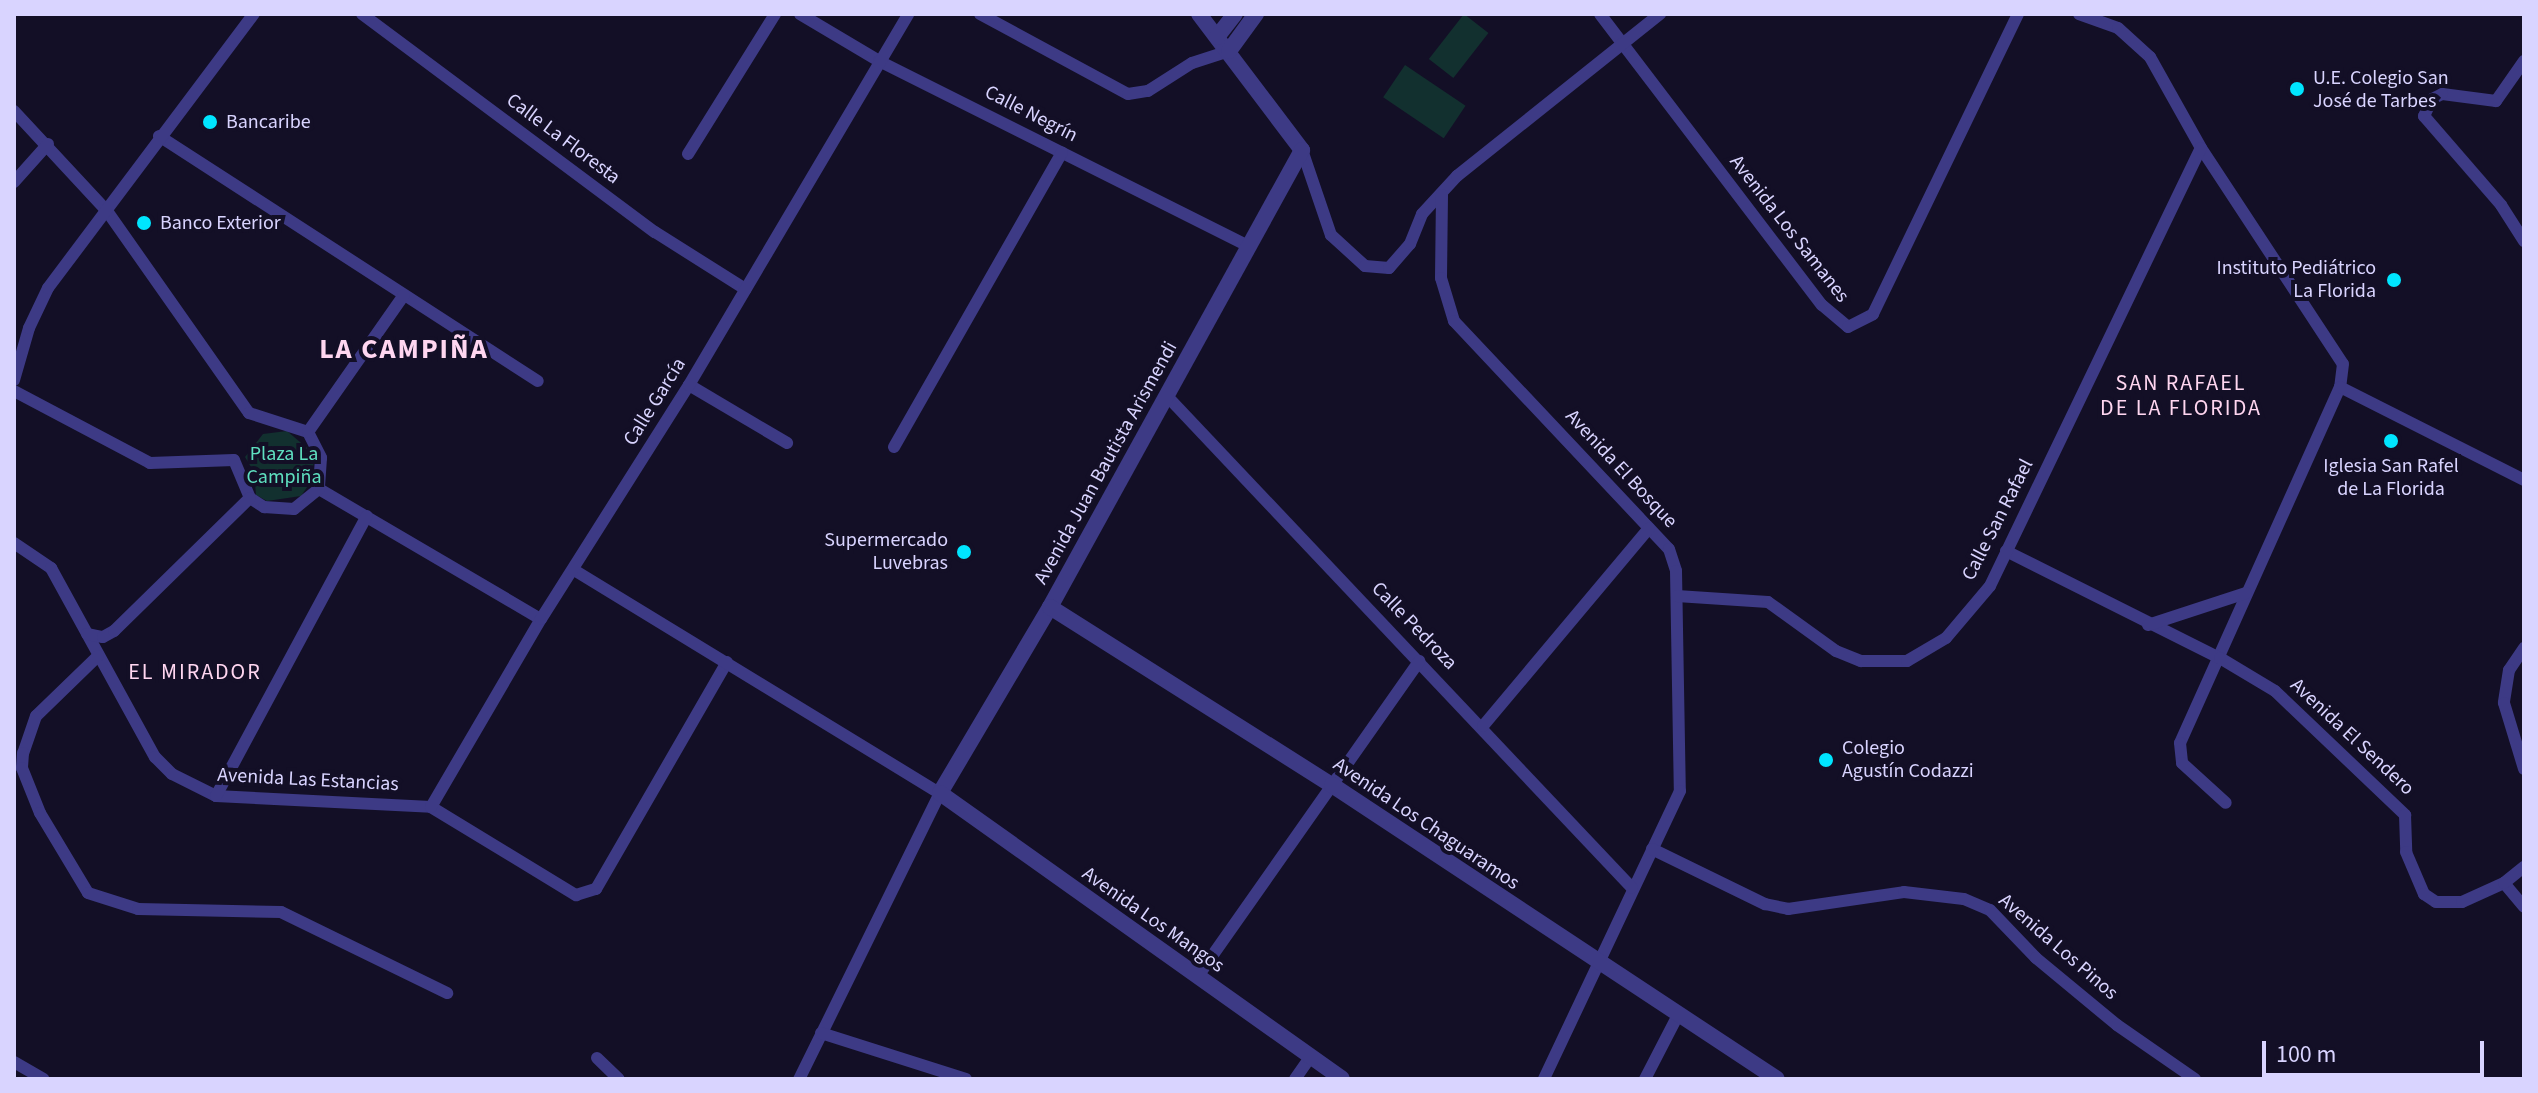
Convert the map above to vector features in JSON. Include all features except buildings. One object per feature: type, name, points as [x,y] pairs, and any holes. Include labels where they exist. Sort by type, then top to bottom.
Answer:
[{"type":"street","points":[[14,380],[29,328],[48,288],[159,136],[254,14]]},
{"type":"street","name":"Calle La Floresta","points":[[362,14],[655,232],[745,289]]},
{"type":"street","points":[[688,154],[775,14]]},
{"type":"street","name":"Calle Negrín","points":[[800,14],[879,61],[1246,245]]},
{"type":"street","name":"Calle García","points":[[431,807],[541,619],[689,385],[908,14]]},
{"type":"street","points":[[980,14],[1128,94],[1148,91],[1192,63],[1229,51],[1256,14]]},
{"type":"street","points":[[1199,14],[1302,150],[1331,235],[1355,259],[1376,270],[1401,259],[1422,214],[1457,176],[1660,14]]},
{"type":"street","points":[[1217,37],[1235,14]]},
{"type":"street","name":"Avenida Los Samanes","points":[[1600,14],[1822,305],[1848,327],[1873,314],[2018,14]]},
{"type":"street","points":[[2079,14],[2118,28],[2150,57],[2201,148],[2343,364],[2340,387],[2246,593],[2179,752],[2192,774],[2226,803]]},
{"type":"street","points":[[2524,61],[2496,101],[2442,94],[2432,99],[2424,116],[2501,205],[2524,241]]},
{"type":"street","points":[[14,111],[48,144],[107,211],[249,413],[308,432],[321,458],[319,489],[294,509],[264,507],[250,498],[234,460],[150,463],[14,391]]},
{"type":"street","points":[[159,136],[538,381]]},
{"type":"street","points":[[14,182],[48,144]]},
{"type":"street","name":"Calle San Rafael","points":[[1677,596],[1768,602],[1836,651],[1861,661],[1907,661],[1960,624],[1990,586],[2201,148]]},
{"type":"street","name":"Avenida Juan Bautista Arismendi","points":[[940,793],[1050,607],[1246,245],[1302,150]]},
{"type":"street","points":[[894,447],[1062,152]]},
{"type":"street","name":"Avenida El Bosque","points":[[1442,195],[1441,278],[1454,321],[1649,528],[1673,559],[1683,775],[1652,849],[1596,960],[1544,1079]]},
{"type":"street","points":[[308,432],[404,295]]},
{"type":"street","points":[[689,385],[787,443]]},
{"type":"street","points":[[2340,387],[2524,480]]},
{"type":"street","name":"Calle Pedroza","points":[[1166,395],[1483,726],[1632,888]]},
{"type":"street","points":[[319,489],[541,619]]},
{"type":"street","points":[[87,634],[103,637],[114,631],[250,498]]},
{"type":"street","points":[[216,796],[367,516]]},
{"type":"street","points":[[1483,726],[1649,528]]},
{"type":"street","name":"Avenida Las Estancias","points":[[14,543],[51,568],[155,757],[172,774],[216,796],[431,807],[576,895],[587,896],[727,662]]},
{"type":"street","name":"Avenida El Sendero","points":[[2006,551],[2148,625],[2220,658],[2285,699],[2405,815],[2406,852],[2424,894],[2436,902],[2462,902],[2504,883]]},
{"type":"street","points":[[574,570],[940,793],[799,1079]]},
{"type":"street","points":[[2148,625],[2246,593]]},
{"type":"street","name":"Avenida Los Chaguaramos","points":[[1050,607],[1332,785],[1777,1079]]},
{"type":"street","points":[[2524,648],[2509,670],[2504,703],[2524,769]]},
{"type":"street","points":[[98,656],[36,716],[23,753],[22,768],[40,813],[88,893],[138,909],[281,912],[447,993]]},
{"type":"street","points":[[1198,976],[1419,661]]},
{"type":"street","name":"Avenida Los Mangos","points":[[940,793],[1342,1079]]},
{"type":"street","name":"Avenida Los Pinos","points":[[1652,849],[1765,904],[1788,909],[1904,892],[1964,899],[1990,910],[2094,1006],[2195,1079]]},
{"type":"street","points":[[2524,867],[2504,883],[2524,907]]},
{"type":"street","points":[[1645,1079],[1678,1015]]},
{"type":"street","points":[[821,1033],[966,1079]]},
{"type":"street","points":[[1295,1079],[1311,1056]]},
{"type":"street","points":[[597,1058],[619,1079]]},
{"type":"street","points":[[14,1062],[44,1079]]},
{"type":"green space","points":[[1464,14],[1488,33],[1453,78],[1429,59]]},
{"type":"green space","points":[[1405,65],[1466,106],[1444,138],[1383,97]]},
{"type":"green space","name":"Plaza La Campiña","points":[[287,431],[313,453],[314,477],[301,496],[267,501],[256,495],[254,472],[245,457],[263,434]]},
{"type":"place","name":"U.E. Colegio San José de Tarbes","points":[[2297,89]]},
{"type":"place","name":"Bancaribe","points":[[210,122]]},
{"type":"place","name":"Banco Exterior","points":[[144,223]]},
{"type":"place","name":"Instituto Pediátrico La Florida","points":[[2394,280]]},
{"type":"place","name":"Iglesia San Rafel de La Florida","points":[[2391,441]]},
{"type":"place","name":"Supermercado Luvebras","points":[[964,552]]},
{"type":"place","name":"Colegio Agustín Codazzi","points":[[1826,760]]},
{"type":"district","name":"LA CAMPIÑA","points":[[404,349]]},
{"type":"district","name":"SAN RAFAEL DE LA FLORIDA","points":[[2181,396]]},
{"type":"district","name":"EL MIRADOR","points":[[195,673]]}]
